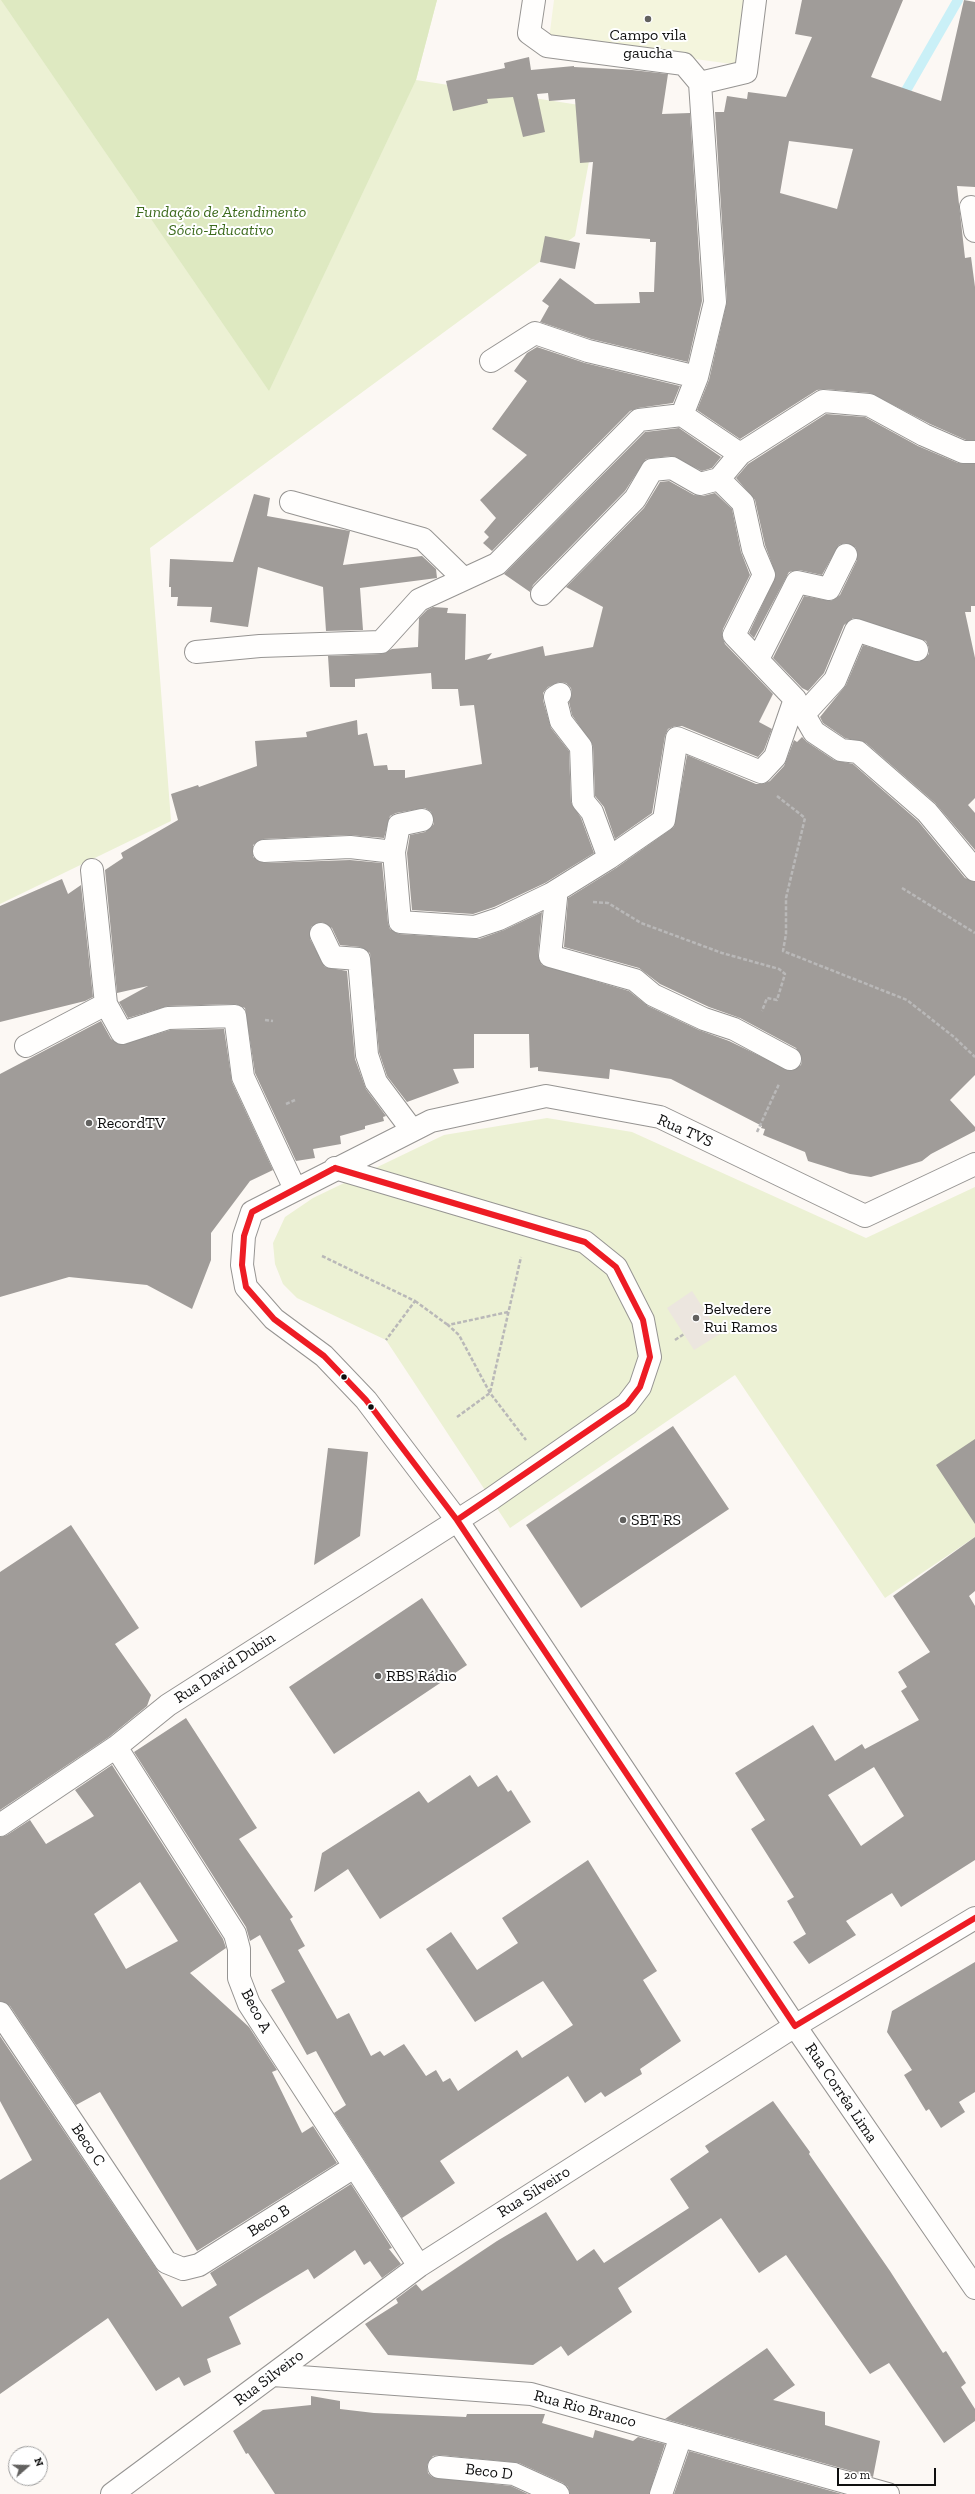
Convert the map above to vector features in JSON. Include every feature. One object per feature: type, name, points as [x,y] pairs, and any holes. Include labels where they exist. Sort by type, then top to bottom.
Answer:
[{"type":"street","points":[[534,0],[529,33],[547,46],[684,64],[700,83],[715,302],[697,377],[682,415]]},
{"type":"street","points":[[700,83],[746,72],[755,0]]},
{"type":"street","points":[[971,207],[975,231]]},
{"type":"street","points":[[491,361],[534,333],[588,351],[697,377]]},
{"type":"street","points":[[542,594],[635,499],[652,470],[672,468],[700,484],[719,479],[740,454],[823,401],[869,405],[924,435],[964,452],[975,452]]},
{"type":"street","points":[[196,652],[260,646],[381,642],[419,600],[497,564],[639,420],[682,415],[740,454]]},
{"type":"street","points":[[719,479],[743,503],[753,549],[764,575],[734,635],[758,659],[800,706],[814,732],[841,750],[858,752],[927,812],[975,870]]},
{"type":"street","points":[[291,502],[423,539],[464,579]]},
{"type":"street","points":[[758,659],[797,582],[829,589],[846,555]]},
{"type":"street","points":[[422,820],[399,825],[394,852],[400,922],[475,927],[499,919],[553,896],[664,820],[677,738],[762,772],[775,757],[800,706],[835,680],[856,630],[917,650]]},
{"type":"street","points":[[560,694],[555,697],[561,722],[581,747],[583,801],[592,812],[609,858]]},
{"type":"street","points":[[264,851],[350,848],[394,852]]},
{"type":"street","points":[[92,870],[106,1004],[122,1033],[168,1018],[235,1016],[243,1077],[295,1189]]},
{"type":"street","points":[[553,896],[550,956],[635,980],[653,995],[704,1018],[734,1029],[790,1060]]},
{"type":"street","points":[[322,934],[332,957],[359,960],[367,1055],[376,1082],[412,1130]]},
{"type":"street","points":[[26,1046],[106,1004]]},
{"type":"street","name":"Rua TVS","points":[[295,1189],[431,1121],[546,1096],[660,1117],[865,1216],[975,1164]]},
{"type":"street","name":"Rua David Dubin","points":[[0,1825],[116,1748],[168,1705],[457,1520],[627,1404],[640,1387],[650,1357],[643,1320],[616,1267],[584,1242],[335,1168]]},
{"type":"street","name":"Rua Corrêa Lima","points":[[295,1189],[252,1212],[244,1236],[242,1265],[246,1287],[274,1319],[324,1356],[366,1400],[457,1520],[795,2026],[975,2288]]},
{"type":"street","name":"Beco A","points":[[116,1748],[235,1934],[239,1949],[240,1978],[249,2004],[419,2266]]},
{"type":"street","name":"Rua Silveiro","points":[[112,2494],[419,2266],[795,2026],[975,1918]]},
{"type":"street","name":"Beco C","points":[[0,2013],[166,2262],[183,2269]]},
{"type":"street","name":"Beco B","points":[[183,2269],[199,2265],[354,2168]]},
{"type":"street","name":"Rua Rio Branco","points":[[272,2375],[531,2394],[888,2494]]},
{"type":"street","points":[[661,2494],[681,2436]]},
{"type":"street","name":"Beco D","points":[[439,2467],[514,2474],[558,2494]]},
{"type":"path","points":[[762,772],[776,795],[805,818],[786,898],[786,934],[783,951],[907,1000],[954,1037],[975,1057]]},
{"type":"path","points":[[902,888],[975,933]]},
{"type":"path","points":[[553,896],[608,903],[641,923],[722,954],[779,969],[785,974],[777,1000],[767,998],[752,1040]]},
{"type":"path","points":[[744,1158],[790,1060]]},
{"type":"path","points":[[322,1256],[415,1301],[448,1325],[459,1335],[490,1393],[527,1441]]},
{"type":"path","points":[[457,1417],[490,1393],[521,1257]]},
{"type":"path","points":[[386,1340],[415,1301]]},
{"type":"path","points":[[448,1325],[508,1312]]},
{"type":"green space","name":"Fundação de Atendimento Sócio-Educativo","points":[[0,0],[437,0],[416,80],[599,108],[575,236],[150,548],[171,821],[0,904]]},
{"type":"green space","points":[[1,0],[437,0],[416,80],[269,391]]},
{"type":"green space","name":"Campo vila gaucha","points":[[554,0],[748,0],[739,65],[549,39]]},
{"type":"green space","points":[[547,1118],[632,1132],[866,1238],[975,1187],[975,1537],[885,1598],[735,1375],[510,1528],[386,1340],[297,1298],[283,1284],[275,1264],[273,1243],[285,1217],[313,1198],[444,1135]]},
{"type":"shaded area","points":[[692,1291],[720,1334],[694,1350],[667,1308]]},
{"type":"building","points":[[802,0],[903,0],[871,77],[941,101],[964,0],[975,2],[975,187],[957,186],[965,258],[971,257],[975,287],[975,440],[966,440],[930,424],[870,393],[824,389],[817,390],[740,439],[697,410],[709,380],[727,301],[715,112],[724,112],[727,96],[747,99],[748,92],[786,97],[812,37],[795,34]],"holes":[[[789,141],[853,149],[837,209],[780,193]]]},
{"type":"building","points":[[529,57],[531,70],[574,66],[668,74],[662,114],[690,113],[702,301],[688,362],[591,339],[540,322],[549,306],[542,301],[560,278],[595,304],[640,303],[639,292],[654,292],[656,242],[650,242],[650,239],[586,234],[593,162],[580,163],[575,99],[549,101],[548,93],[537,94],[545,132],[523,137],[513,97],[487,99],[488,103],[453,111],[446,81],[505,68],[504,63]]},
{"type":"building","points":[[545,236],[580,243],[575,269],[540,262]]},
{"type":"building","points":[[537,347],[585,363],[680,386],[673,403],[638,408],[630,411],[492,551],[483,543],[489,537],[484,532],[496,518],[480,500],[527,455],[492,429],[527,381],[514,371],[527,353]]},
{"type":"building","points":[[826,414],[865,417],[918,446],[958,463],[975,464],[975,606],[971,606],[971,612],[965,612],[975,658],[975,798],[968,805],[975,813],[975,850],[935,803],[866,743],[845,738],[823,723],[820,717],[846,685],[863,645],[919,662],[929,654],[929,648],[926,641],[853,618],[844,625],[824,673],[808,691],[802,688],[773,658],[804,596],[831,601],[840,595],[857,560],[856,548],[846,543],[839,545],[822,575],[799,570],[789,572],[754,638],[749,633],[776,575],[765,545],[755,500],[736,478],[748,464]]},
{"type":"building","points":[[679,428],[721,457],[712,468],[702,471],[671,456],[646,459],[625,491],[533,585],[530,592],[504,574],[645,432]]},
{"type":"building","points":[[669,481],[694,495],[703,496],[715,493],[732,509],[741,552],[750,575],[723,629],[722,636],[725,644],[773,694],[759,722],[772,729],[764,750],[758,757],[682,726],[675,726],[668,729],[665,736],[652,813],[615,839],[604,807],[595,796],[593,746],[572,715],[569,702],[572,694],[571,688],[566,683],[559,682],[548,687],[543,693],[543,700],[551,728],[569,751],[571,802],[581,818],[594,853],[545,883],[494,907],[473,914],[412,910],[407,853],[410,835],[425,832],[434,824],[431,812],[425,808],[396,813],[390,816],[384,838],[349,835],[263,839],[253,845],[253,857],[265,863],[350,860],[382,863],[388,923],[390,929],[399,934],[479,939],[504,930],[542,912],[538,955],[542,965],[629,991],[648,1006],[699,1030],[729,1041],[791,1071],[801,1065],[802,1059],[796,1048],[740,1018],[709,1007],[660,984],[639,968],[564,947],[568,898],[616,868],[674,827],[687,755],[756,784],[763,784],[770,781],[784,766],[794,740],[797,742],[802,737],[834,760],[853,764],[918,821],[965,878],[975,882],[975,1075],[950,1100],[975,1127],[975,1131],[931,1154],[922,1161],[871,1177],[850,1174],[808,1161],[805,1152],[763,1135],[765,1129],[761,1128],[762,1126],[671,1079],[610,1069],[609,1079],[538,1071],[538,1067],[530,1068],[529,1034],[474,1034],[474,1068],[453,1069],[459,1083],[407,1102],[387,1076],[379,1052],[370,953],[360,947],[340,945],[332,928],[322,922],[311,927],[310,939],[325,967],[347,971],[355,1059],[366,1089],[386,1116],[383,1117],[384,1121],[365,1126],[365,1129],[340,1136],[341,1144],[313,1149],[315,1158],[296,1161],[255,1073],[245,1008],[235,1004],[168,1006],[128,1018],[119,1002],[148,986],[117,993],[105,870],[123,858],[121,853],[178,820],[171,794],[198,785],[199,787],[257,766],[255,741],[307,737],[306,732],[357,720],[358,735],[367,733],[374,766],[387,765],[388,770],[405,770],[405,778],[482,764],[474,705],[460,706],[458,689],[432,689],[431,673],[355,679],[355,687],[330,687],[328,656],[381,654],[392,649],[418,647],[419,618],[427,610],[433,607],[448,608],[447,613],[466,614],[465,660],[492,653],[487,660],[543,646],[545,656],[593,647],[603,607],[566,587],[644,508],[660,482]]},
{"type":"building","points":[[254,494],[270,498],[267,516],[350,531],[343,565],[422,556],[436,569],[437,578],[360,588],[363,630],[326,631],[323,587],[258,567],[248,627],[210,622],[212,607],[177,606],[178,597],[171,597],[171,587],[169,587],[170,559],[233,562]]},
{"type":"building","points":[[62,879],[68,894],[81,885],[93,997],[85,1001],[0,1022],[0,906]]},
{"type":"building","name":"RecordTV","points":[[101,1021],[111,1039],[121,1045],[170,1030],[224,1029],[232,1082],[273,1170],[250,1181],[211,1233],[211,1260],[192,1309],[147,1285],[69,1277],[0,1297],[0,1074]]},
{"type":"building","name":"SBT RS","points":[[673,1426],[729,1509],[581,1608],[526,1525]]},
{"type":"building","points":[[975,1439],[975,1524],[936,1465]]},
{"type":"building","points":[[328,1448],[368,1452],[360,1536],[314,1565]]},
{"type":"building","points":[[71,1525],[139,1628],[115,1644],[151,1695],[147,1706],[109,1737],[0,1810],[0,1572]]},
{"type":"building","points":[[975,1537],[975,1591],[969,1596],[975,1606],[975,1860],[901,1907],[892,1893],[846,1921],[856,1935],[809,1964],[793,1942],[806,1934],[787,1901],[794,1897],[751,1829],[765,1820],[735,1773],[813,1725],[835,1761],[862,1744],[865,1749],[919,1720],[901,1691],[907,1687],[898,1672],[930,1652],[893,1596]],"holes":[[[874,1767],[904,1816],[861,1846],[828,1795]]]},
{"type":"building","name":"RBS Rádio","points":[[422,1598],[467,1665],[334,1754],[289,1687]]},
{"type":"building","points":[[186,1718],[257,1828],[239,1839],[293,1917],[290,1919],[305,1946],[298,1950],[337,2019],[349,2013],[371,2056],[380,2051],[384,2056],[404,2044],[426,2076],[436,2070],[443,2082],[450,2078],[458,2091],[517,2050],[522,2058],[573,2025],[543,1981],[475,2022],[426,1949],[451,1932],[477,1970],[518,1943],[502,1918],[588,1860],[657,1971],[643,1980],[681,2041],[640,2069],[642,2074],[605,2097],[601,2092],[585,2103],[568,2076],[440,2161],[455,2183],[402,2218],[334,2113],[346,2105],[316,2051],[307,2055],[271,1990],[285,1982],[260,1935],[250,1941],[246,1927],[134,1752]]},
{"type":"building","points":[[112,1765],[223,1939],[226,1948],[190,1973],[249,2027],[277,2070],[272,2072],[302,2133],[313,2126],[337,2163],[197,2251],[100,2092],[76,2105],[10,2006],[0,2001],[0,1837],[7,1835],[30,1820],[46,1844],[94,1816],[75,1790]],"holes":[[[140,1882],[178,1941],[126,1969],[94,1914]]]},
{"type":"building","points":[[470,1775],[478,1787],[497,1775],[508,1792],[511,1790],[531,1822],[380,1919],[348,1869],[314,1892],[322,1853],[419,1791],[428,1803]]},
{"type":"building","points":[[975,1962],[975,2092],[959,2102],[965,2112],[941,2128],[929,2109],[926,2111],[904,2075],[912,2070],[887,2032],[892,2011]]},
{"type":"building","points":[[0,2036],[182,2307],[217,2285],[210,2273],[351,2184],[392,2248],[389,2249],[401,2264],[382,2278],[370,2261],[364,2265],[355,2250],[314,2279],[308,2269],[229,2317],[241,2344],[207,2359],[211,2372],[184,2386],[179,2377],[156,2391],[108,2318],[0,2394],[0,2180],[32,2160],[0,2101]]},
{"type":"building","points":[[773,2101],[810,2152],[809,2154],[890,2271],[943,2353],[946,2351],[966,2383],[961,2387],[975,2409],[975,2421],[944,2443],[889,2363],[870,2374],[786,2255],[759,2273],[721,2218],[618,2288],[632,2312],[568,2356],[561,2346],[533,2365],[388,2355],[365,2324],[398,2303],[396,2299],[416,2284],[422,2291],[497,2241],[546,2212],[577,2261],[594,2249],[604,2263],[689,2208],[670,2179],[709,2152],[705,2146]]},
{"type":"building","points":[[767,2348],[795,2385],[773,2400],[825,2412],[825,2425],[880,2441],[873,2477],[665,2419]]},
{"type":"building","points":[[311,2396],[340,2401],[340,2409],[374,2413],[466,2417],[467,2414],[545,2414],[542,2423],[593,2438],[595,2430],[633,2441],[638,2437],[665,2444],[649,2494],[570,2494],[568,2487],[563,2483],[519,2463],[440,2455],[433,2456],[427,2465],[428,2473],[432,2477],[511,2486],[528,2494],[275,2494],[248,2453],[246,2454],[233,2431],[263,2410],[311,2405]]},
{"type":"building","points":[[689,2451],[842,2494],[674,2494]]},
{"type":"waterway","points":[[900,101],[958,0]]},
{"type":"transit line","points":[[335,1168],[585,1242],[616,1267],[643,1320],[650,1357],[640,1387],[627,1404],[457,1520],[366,1400],[324,1356],[274,1319],[246,1287],[242,1265],[244,1236],[252,1212],[335,1168]]},
{"type":"transit line","points":[[457,1520],[795,2026],[975,1918]]},
{"type":"place","name":"Campo vila gaucha","points":[[648,19]]},
{"type":"place","name":"RecordTV","points":[[89,1123]]},
{"type":"place","name":"Belvedere Rui Ramos","points":[[696,1318]]},
{"type":"place","name":"SBT RS","points":[[623,1520]]},
{"type":"place","name":"RBS Rádio","points":[[378,1676]]}]
